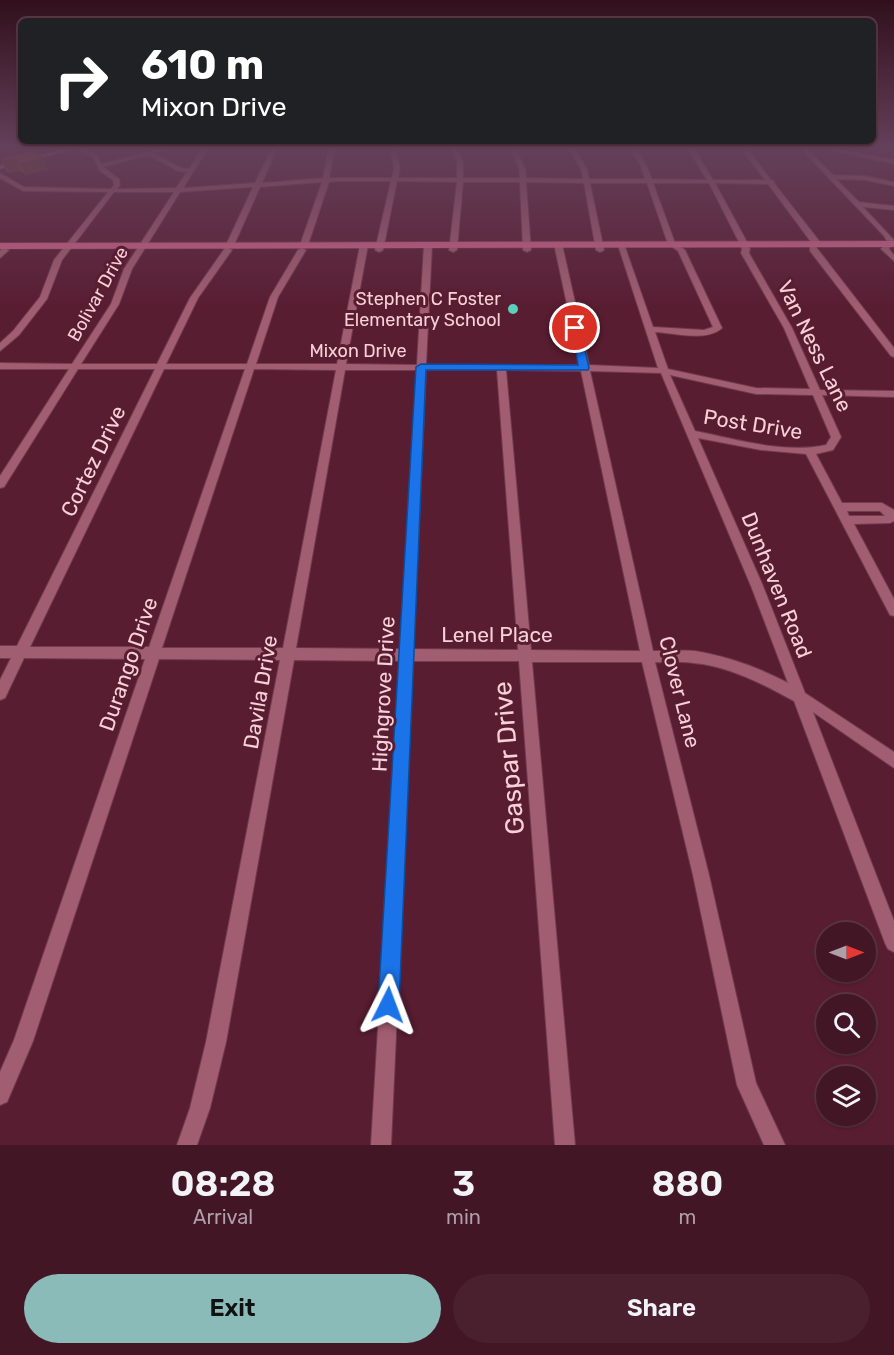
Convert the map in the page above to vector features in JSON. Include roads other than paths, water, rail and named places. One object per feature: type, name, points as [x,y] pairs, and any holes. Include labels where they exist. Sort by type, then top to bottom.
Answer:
[{"type":"main road","points":[[621,247],[672,244],[745,247],[891,245]]},
{"type":"main road","points":[[3,250],[621,247],[681,250],[798,244],[834,249],[891,245]]},
{"type":"street","points":[[0,348],[16,333],[44,297],[55,265],[106,200]]},
{"type":"street","name":"Bolivar Drive","points":[[0,484],[115,303],[128,269],[172,200]]},
{"type":"street","name":"Cortez Drive","points":[[0,694],[198,290],[229,248],[250,200]]},
{"type":"street","name":"Durango Drive","points":[[0,1095],[23,1041],[277,290],[307,242],[320,200]]},
{"type":"street","points":[[380,248],[390,200]]},
{"type":"street","points":[[453,247],[458,200]]},
{"type":"street","points":[[524,200],[526,247]]},
{"type":"street","points":[[590,200],[599,247]]},
{"type":"street","points":[[650,329],[704,333],[718,328],[681,250],[672,244],[656,200]]},
{"type":"street","name":"Van Ness Lane","points":[[721,200],[745,247],[745,253],[788,328],[836,437],[829,448],[810,452]]},
{"type":"street","points":[[784,200],[815,247],[894,354]]},
{"type":"street","points":[[854,200],[891,245],[894,259]]},
{"type":"street","points":[[857,204],[894,208]]},
{"type":"street","name":"Highgrove Drive","points":[[381,1145],[428,247]]},
{"type":"street","name":"Clover Lane","points":[[558,247],[647,655],[702,875],[747,1085],[775,1145]]},
{"type":"street","name":"Dunhaven Road","points":[[621,247],[664,371],[757,586],[894,943]]},
{"type":"street","name":"Davila Drive","points":[[187,1145],[201,1108],[216,1042],[364,248]]},
{"type":"street","name":"Mixon Drive","points":[[0,366],[584,368],[664,371],[745,389],[818,394],[894,394]]},
{"type":"street","name":"Gaspar Drive","points":[[501,368],[565,1145]]},
{"type":"street","name":"Post Drive","points":[[690,433],[759,446],[810,452]]},
{"type":"street","points":[[810,452],[894,611]]},
{"type":"street","points":[[0,465],[12,465]]},
{"type":"street","points":[[839,507],[882,507],[891,514],[891,518],[886,520],[845,520]]},
{"type":"street","name":"Lenel Place","points":[[0,652],[694,657],[755,673],[800,695],[894,761]]},
{"type":"place","name":"Stephen C Foster Elementary School","points":[[513,309]]}]
